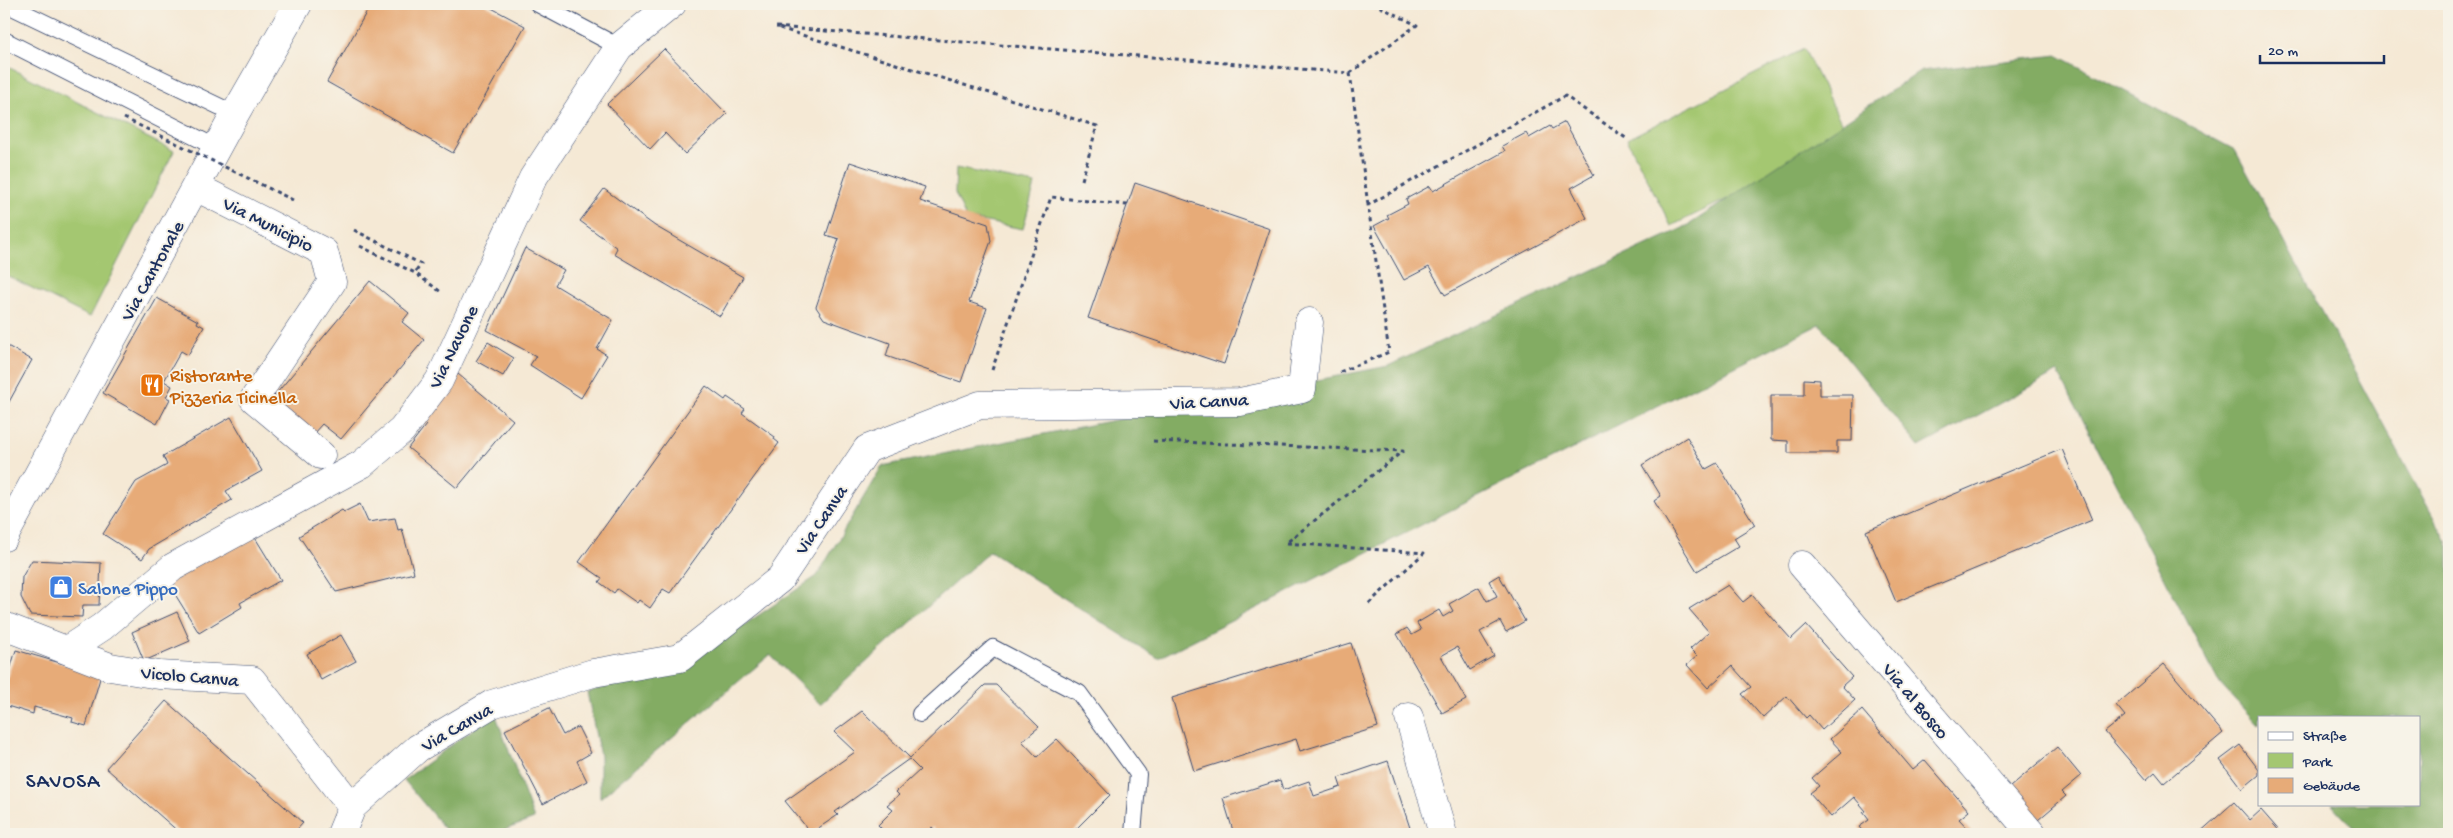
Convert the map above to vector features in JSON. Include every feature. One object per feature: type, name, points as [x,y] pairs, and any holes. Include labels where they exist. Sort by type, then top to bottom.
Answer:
[{"type":"street","name":"Via Cantonale","points":[[4,537],[235,114],[298,4]]},
{"type":"street","name":"Via Navone","points":[[67,650],[102,627],[173,567],[362,464],[402,430],[439,381],[534,178],[620,47],[672,4]]},
{"type":"street","name":"Via Municipio","points":[[196,187],[324,252],[332,282],[254,399],[321,455]]},
{"type":"street","points":[[1302,389],[1309,322]]},
{"type":"street","name":"Via Canva","points":[[341,834],[352,807],[418,748],[492,704],[593,673],[680,658],[780,579],[867,449],[980,405],[1240,402],[1302,389]]},
{"type":"street","name":"Via al Bosco","points":[[1802,565],[2032,834]]},
{"type":"street","name":"Vicolo Canva","points":[[4,626],[110,667],[159,675],[252,680],[352,807]]},
{"type":"street","points":[[1409,717],[1443,834]]},
{"type":"lane","points":[[538,4],[620,47]]},
{"type":"lane","points":[[8,5],[235,114]]},
{"type":"lane","points":[[4,40],[217,148]]},
{"type":"lane","points":[[920,714],[993,648],[1079,693],[1138,774],[1133,834]]},
{"type":"path","points":[[1082,180],[1097,126],[776,27],[1350,73],[1417,25],[1374,4]]},
{"type":"path","points":[[1302,389],[1389,352],[1350,73]]},
{"type":"path","points":[[1368,205],[1565,96],[1627,140]]},
{"type":"path","points":[[124,118],[302,204]]},
{"type":"path","points":[[980,405],[1051,197],[1127,205]]},
{"type":"path","points":[[353,230],[420,264],[415,273]]},
{"type":"path","points":[[1150,441],[1403,451],[1286,543],[1424,553],[1367,605]]},
{"type":"green space","points":[[1804,49],[1850,140],[1671,226],[1627,139]]},
{"type":"green space","points":[[2057,55],[2235,150],[2449,546],[2449,834],[2360,834],[2334,806],[2420,806],[2420,716],[2258,716],[2258,725],[2218,681],[2058,372],[1919,447],[1820,324],[1158,658],[990,551],[820,704],[770,655],[600,798],[600,756],[587,692],[684,665],[817,576],[882,466],[1388,366],[1687,226],[1921,71]]},
{"type":"green space","points":[[4,65],[174,151],[90,317],[4,274]]},
{"type":"green space","points":[[956,168],[1035,184],[1023,229],[966,218],[955,193]]},
{"type":"green space","points":[[495,713],[534,819],[493,834],[449,834],[404,780]]},
{"type":"building","points":[[371,4],[484,4],[525,26],[453,153],[327,82]]},
{"type":"building","points":[[664,49],[727,114],[685,154],[665,133],[650,149],[607,104]]},
{"type":"building","points":[[1565,122],[1594,175],[1571,188],[1587,218],[1445,295],[1429,267],[1404,280],[1374,226],[1389,218],[1387,215],[1408,204],[1406,199],[1430,186],[1433,191],[1505,151],[1502,146],[1526,133],[1529,138],[1550,126],[1552,129]]},
{"type":"building","points":[[850,162],[925,187],[920,201],[988,224],[991,241],[969,302],[987,308],[961,382],[886,356],[890,343],[824,319],[816,307],[839,239],[826,235]]},
{"type":"building","points":[[1135,183],[1270,229],[1224,364],[1088,318]]},
{"type":"building","points":[[604,189],[655,226],[743,277],[720,316],[614,254],[617,248],[580,221]]},
{"type":"building","points":[[525,248],[564,270],[555,285],[613,320],[597,349],[607,355],[581,398],[530,365],[536,356],[487,330]]},
{"type":"building","points":[[370,281],[409,313],[402,322],[424,340],[341,439],[322,424],[313,434],[271,400]]},
{"type":"building","points":[[157,298],[198,321],[197,323],[204,327],[188,355],[181,351],[164,381],[172,386],[166,397],[170,399],[157,424],[103,393]]},
{"type":"building","points":[[488,342],[514,358],[503,376],[476,361]]},
{"type":"building","points":[[4,344],[32,360],[4,411]]},
{"type":"building","points":[[458,374],[513,420],[457,488],[408,448],[426,425],[421,421]]},
{"type":"building","points":[[1804,379],[1820,380],[1820,395],[1853,395],[1852,441],[1837,441],[1837,453],[1788,453],[1788,441],[1771,440],[1771,395],[1804,395]]},
{"type":"building","points":[[706,386],[725,400],[727,397],[745,409],[742,413],[775,437],[774,439],[779,443],[670,593],[663,589],[650,608],[639,600],[637,603],[617,589],[614,593],[599,582],[602,578],[579,562]]},
{"type":"building","points":[[231,417],[262,471],[226,491],[232,500],[149,549],[142,559],[103,534],[136,482],[167,465],[163,456]]},
{"type":"building","points":[[1687,437],[1706,469],[1717,463],[1755,525],[1734,538],[1739,546],[1697,571],[1654,501],[1661,496],[1642,465]]},
{"type":"building","points":[[2062,449],[2092,520],[1896,602],[1866,531]]},
{"type":"building","points":[[360,504],[368,522],[395,518],[398,530],[402,529],[414,573],[336,592],[299,536],[342,510],[344,512]]},
{"type":"building","points":[[251,531],[281,580],[240,603],[242,607],[199,633],[168,583]]},
{"type":"building","name":"Salone Pippo","points":[[32,560],[101,563],[99,605],[83,605],[82,617],[30,615],[21,597],[22,577]]},
{"type":"building","points":[[1499,575],[1525,621],[1506,632],[1500,621],[1480,632],[1494,656],[1470,670],[1457,647],[1441,656],[1466,700],[1442,713],[1397,634],[1407,628],[1412,635],[1421,630],[1417,623],[1439,610],[1443,617],[1453,611],[1449,604],[1479,587],[1487,601],[1497,596],[1489,581]]},
{"type":"building","points":[[1728,585],[1743,602],[1752,595],[1791,639],[1806,625],[1852,677],[1842,686],[1855,700],[1822,730],[1809,715],[1806,718],[1787,696],[1763,718],[1742,694],[1751,687],[1732,666],[1708,688],[1687,665],[1697,656],[1690,649],[1709,632],[1689,609]]},
{"type":"building","points":[[177,612],[190,641],[144,661],[132,632]]},
{"type":"building","points":[[341,635],[356,661],[321,680],[307,654]]},
{"type":"building","points":[[1351,643],[1378,727],[1300,751],[1296,739],[1194,771],[1172,698]]},
{"type":"building","points":[[16,650],[101,675],[86,726],[72,722],[73,718],[34,707],[33,714],[4,705],[4,689]]},
{"type":"building","points":[[2164,664],[2223,733],[2164,783],[2155,772],[2146,780],[2105,732],[2125,716],[2116,705]]},
{"type":"building","points":[[985,685],[996,685],[1039,727],[1022,741],[1037,757],[1057,739],[1110,795],[1071,834],[939,834],[932,827],[925,834],[887,834],[878,825],[893,810],[887,805],[899,795],[896,792],[920,770],[909,759],[835,812],[838,815],[811,833],[785,801],[855,752],[834,732],[862,711],[910,758]]},
{"type":"building","points":[[166,701],[303,823],[293,834],[181,834],[106,768]]},
{"type":"building","points":[[549,708],[563,735],[578,727],[591,753],[577,761],[587,781],[543,804],[505,730]]},
{"type":"building","points":[[1862,710],[1913,770],[1925,760],[1969,811],[1959,819],[1973,834],[1908,834],[1905,831],[1900,834],[1865,834],[1859,827],[1869,820],[1863,812],[1866,811],[1854,797],[1831,817],[1810,793],[1819,786],[1812,778],[1842,752],[1830,739]]},
{"type":"building","points":[[2240,745],[2258,769],[2258,776],[2242,789],[2220,760]]},
{"type":"building","points":[[2057,747],[2081,776],[2062,792],[2066,796],[2038,820],[2010,787]]},
{"type":"building","points":[[1388,761],[1412,834],[1234,834],[1223,798],[1280,780],[1283,790],[1309,781],[1314,796],[1341,787],[1338,778]]},
{"type":"building","points":[[2234,802],[2250,820],[2261,810],[2282,834],[2198,834]]},
{"type":"place","name":"Ristorante Pizzeria Ticinella","points":[[152,385]]},
{"type":"place","name":"Salone Pippo","points":[[61,587]]},
{"type":"district","name":"SAVOSA","points":[[63,780]]}]
